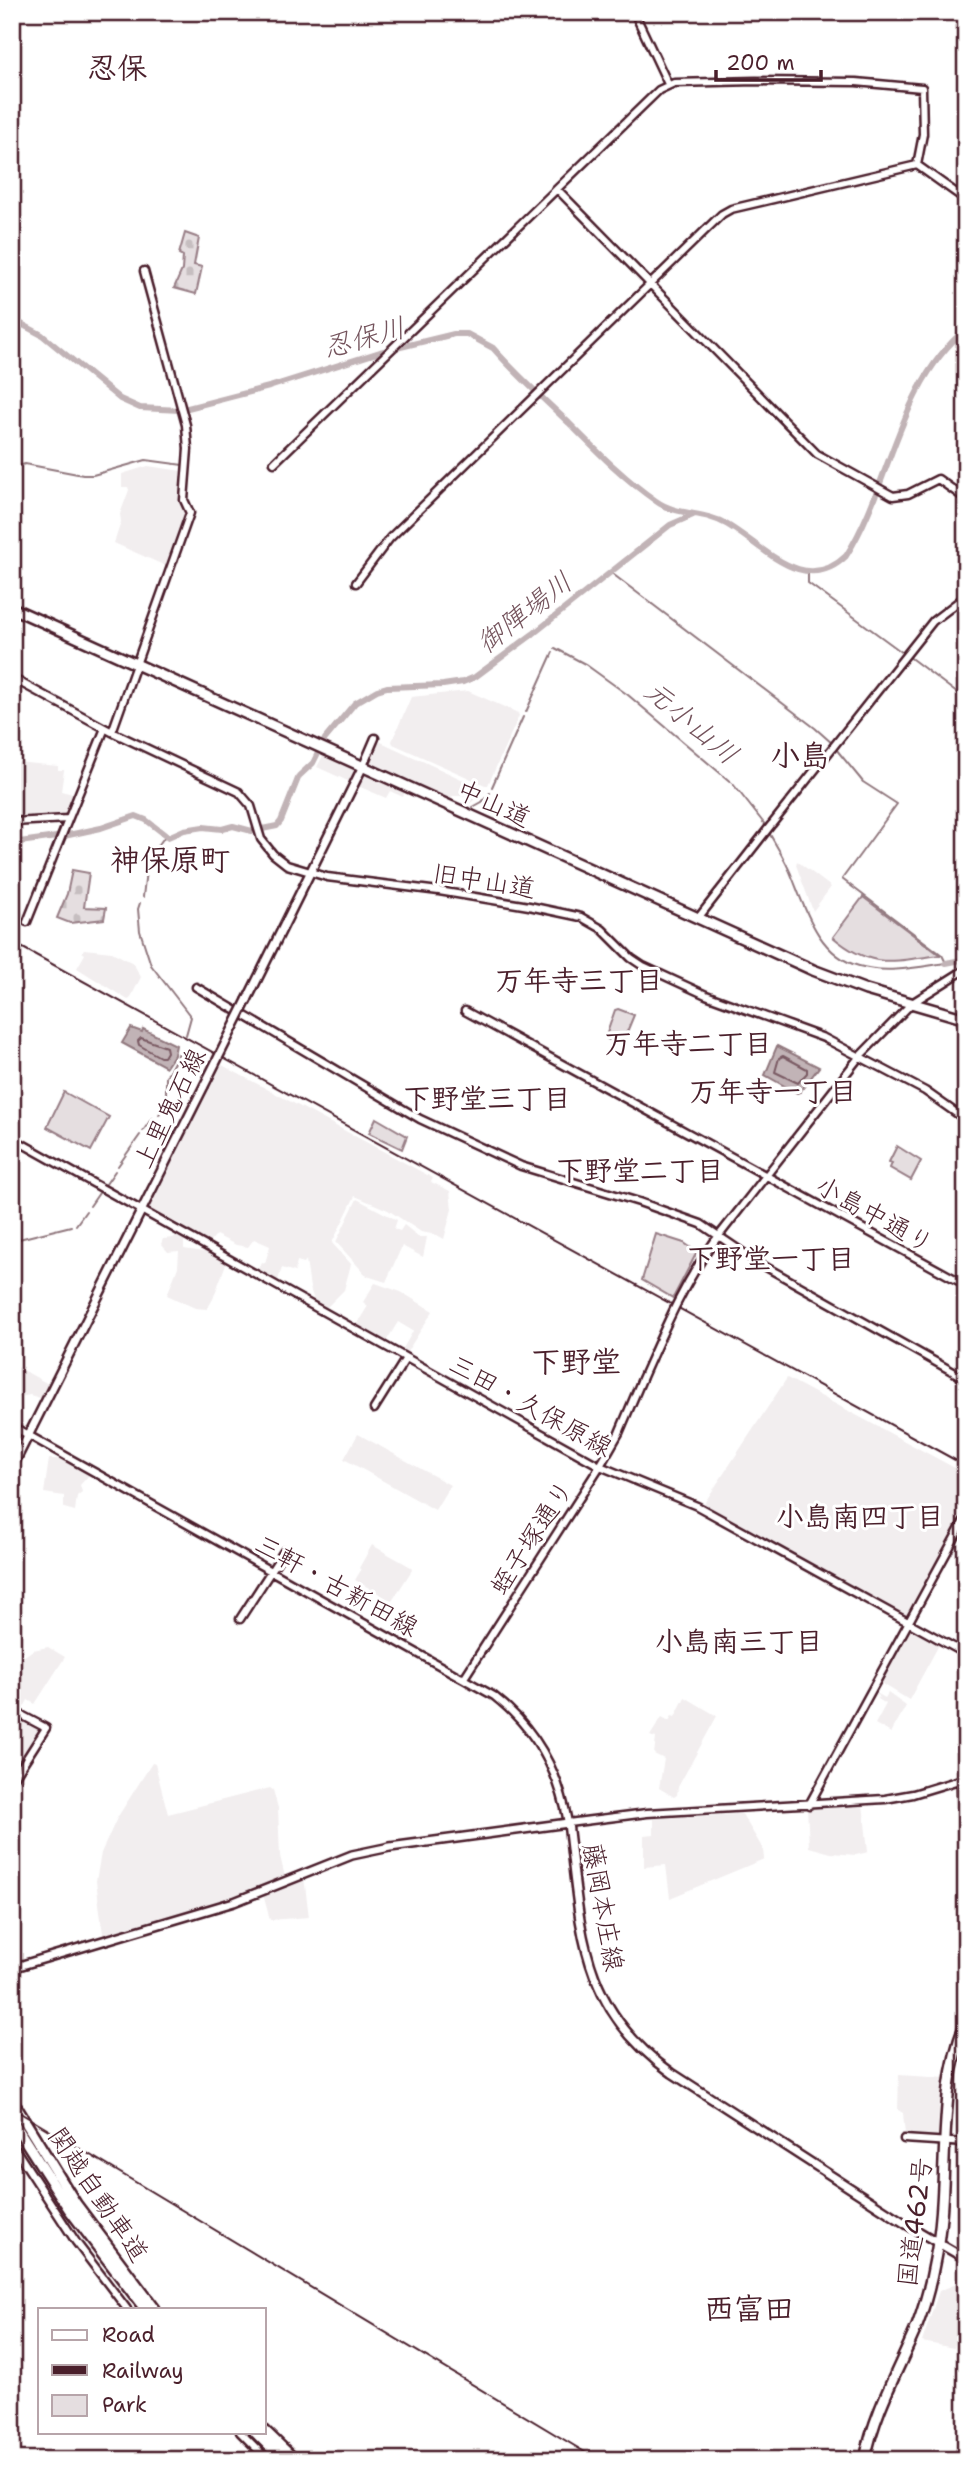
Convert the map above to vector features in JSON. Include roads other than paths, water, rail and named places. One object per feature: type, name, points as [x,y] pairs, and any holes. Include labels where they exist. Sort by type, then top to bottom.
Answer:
[{"type":"highway","name":"中山道","points":[[12,608],[826,975],[966,1019]]},
{"type":"highway","name":"国道462号","points":[[867,2460],[880,2420],[915,2341],[933,2292],[941,2246],[952,2070],[966,2022]]},
{"type":"highway","name":"国道462号","points":[[948,2142],[957,2070],[966,2031]]},
{"type":"highway","name":"関越自動車道","points":[[12,2100],[76,2204],[154,2308]]},
{"type":"highway","name":"関越自動車道","points":[[12,2120],[69,2209],[144,2308]]},
{"type":"highway","points":[[266,2432],[295,2460]]},
{"type":"highway","points":[[257,2434],[283,2460]]},
{"type":"main road","name":"上里鬼石線","points":[[12,1468],[363,766]]},
{"type":"main road","name":"藤岡本庄線","points":[[12,1968],[234,1902],[352,1855],[415,1843],[568,1823],[586,1954],[601,1995],[618,2024],[641,2049],[672,2073],[941,2246],[966,2259]]},
{"type":"street","points":[[634,12],[668,84]]},
{"type":"street","points":[[274,463],[668,84],[836,81],[922,88],[923,134],[917,165]]},
{"type":"street","points":[[356,583],[390,538],[726,211],[917,165],[966,200]]},
{"type":"street","points":[[557,189],[817,454],[893,496],[908,494],[938,479],[966,499]]},
{"type":"street","points":[[112,732],[190,513],[184,500],[188,433],[144,271]]},
{"type":"street","points":[[699,917],[905,654],[933,621],[966,596]]},
{"type":"street","name":"旧中山道","points":[[12,678],[112,732],[241,794],[251,806],[258,831],[279,859],[287,865],[310,873],[529,906],[580,917],[602,929],[634,961],[724,1002],[790,1024],[860,1056],[925,1091],[966,1120]]},
{"type":"street","points":[[27,922],[105,728]]},
{"type":"street","points":[[363,766],[375,738]]},
{"type":"street","points":[[12,822],[68,820]]},
{"type":"street","name":"蛭子塚通り","points":[[464,1678],[619,1433],[679,1299],[714,1242],[860,1056],[912,1003],[966,969]]},
{"type":"street","points":[[195,987],[420,1119],[521,1166],[685,1217],[719,1235],[757,1262],[966,1379]]},
{"type":"street","name":"小島中通り","points":[[465,1011],[966,1285]]},
{"type":"street","name":"三田・久保原線","points":[[12,1138],[600,1466],[697,1506],[966,1654]]},
{"type":"street","points":[[374,1409],[406,1359]]},
{"type":"street","name":"三軒・古新田線","points":[[12,1426],[464,1678],[501,1702],[530,1732],[552,1768],[563,1797],[568,1823]]},
{"type":"street","points":[[810,1805],[966,1517]]},
{"type":"street","points":[[240,1619],[284,1551]]},
{"type":"street","points":[[12,1710],[46,1728],[12,1781]]},
{"type":"street","points":[[568,1823],[647,1813],[810,1805],[903,1797],[964,1779],[962,1834],[966,1854]]},
{"type":"street","points":[[904,2139],[966,2143]]},
{"type":"street","points":[[12,2144],[76,2242],[126,2308]]},
{"type":"street","points":[[242,2434],[268,2460]]},
{"type":"street","points":[[952,2460],[966,2449]]},
{"type":"water","points":[[131,1028],[142,1032],[143,1029],[176,1045],[174,1055],[166,1067],[122,1043]]},
{"type":"water","points":[[777,1046],[819,1067],[800,1092],[797,1093],[765,1075]]},
{"type":"waterway","name":"忍保川","points":[[12,319],[42,335],[120,399],[140,408],[180,410],[269,387],[380,352],[454,334],[467,334],[493,348],[611,464],[656,501],[672,509],[718,520],[784,563],[815,571],[830,567],[846,556],[861,528],[897,437],[925,378],[943,352],[966,329]]},
{"type":"waterway","points":[[12,468],[25,464],[93,475],[146,460],[183,465],[184,442]]},
{"type":"waterway","name":"御陣場川","points":[[12,843],[101,828],[136,816],[146,820],[168,837],[184,830],[203,827],[222,829],[233,826],[252,831],[277,826],[299,776],[313,763],[325,739],[355,703],[387,687],[443,685],[475,677],[670,525],[693,515]]},
{"type":"waterway","points":[[610,572],[833,744]]},
{"type":"waterway","points":[[808,572],[808,583],[903,653]]},
{"type":"waterway","name":"元小山川","points":[[555,648],[585,664],[628,695],[733,784],[766,826]]},
{"type":"waterway","name":"元小山川","points":[[526,712],[553,652]]},
{"type":"waterway","points":[[908,656],[966,700]]},
{"type":"waterway","name":"元小山川","points":[[492,787],[523,717]]},
{"type":"waterway","points":[[768,831],[788,867],[816,931],[834,953],[859,966],[880,969],[946,963],[942,955],[842,879],[897,804],[863,782],[836,749]]},
{"type":"waterway","name":"元小山川","points":[[473,807],[490,793]]},
{"type":"waterway","points":[[143,897],[147,861],[165,836]]},
{"type":"waterway","points":[[140,903],[140,931],[151,965],[191,1017],[186,1035]]},
{"type":"waterway","name":"元小山川","points":[[946,963],[966,959]]},
{"type":"waterway","points":[[159,1115],[166,1096],[166,1077],[180,1051]]},
{"type":"waterway","points":[[143,1131],[152,1118]]},
{"type":"waterway","points":[[118,1166],[140,1135]]},
{"type":"waterway","points":[[106,1184],[115,1171]]},
{"type":"waterway","points":[[90,1206],[99,1193]]},
{"type":"waterway","points":[[76,1225],[86,1211]]},
{"type":"waterway","points":[[12,1265],[19,1239],[71,1226]]},
{"type":"railway","points":[[12,942],[966,1466]]},
{"type":"railway","points":[[12,2108],[598,2460]]},
{"type":"district","name":"忍保","points":[[117,67]]},
{"type":"district","name":"小島","points":[[800,755]]},
{"type":"district","name":"神保原町","points":[[170,859]]},
{"type":"district","name":"万年寺三丁目","points":[[579,980]]},
{"type":"district","name":"万年寺二丁目","points":[[688,1043]]},
{"type":"district","name":"万年寺一丁目","points":[[773,1091]]},
{"type":"district","name":"下野堂三丁目","points":[[487,1098]]},
{"type":"district","name":"下野堂二丁目","points":[[640,1170]]},
{"type":"district","name":"下野堂一丁目","points":[[771,1258]]},
{"type":"district","name":"下野堂","points":[[576,1361]]},
{"type":"district","name":"小島南四丁目","points":[[860,1516]]},
{"type":"district","name":"小島南三丁目","points":[[739,1641]]},
{"type":"district","name":"西富田","points":[[749,2308]]}]
